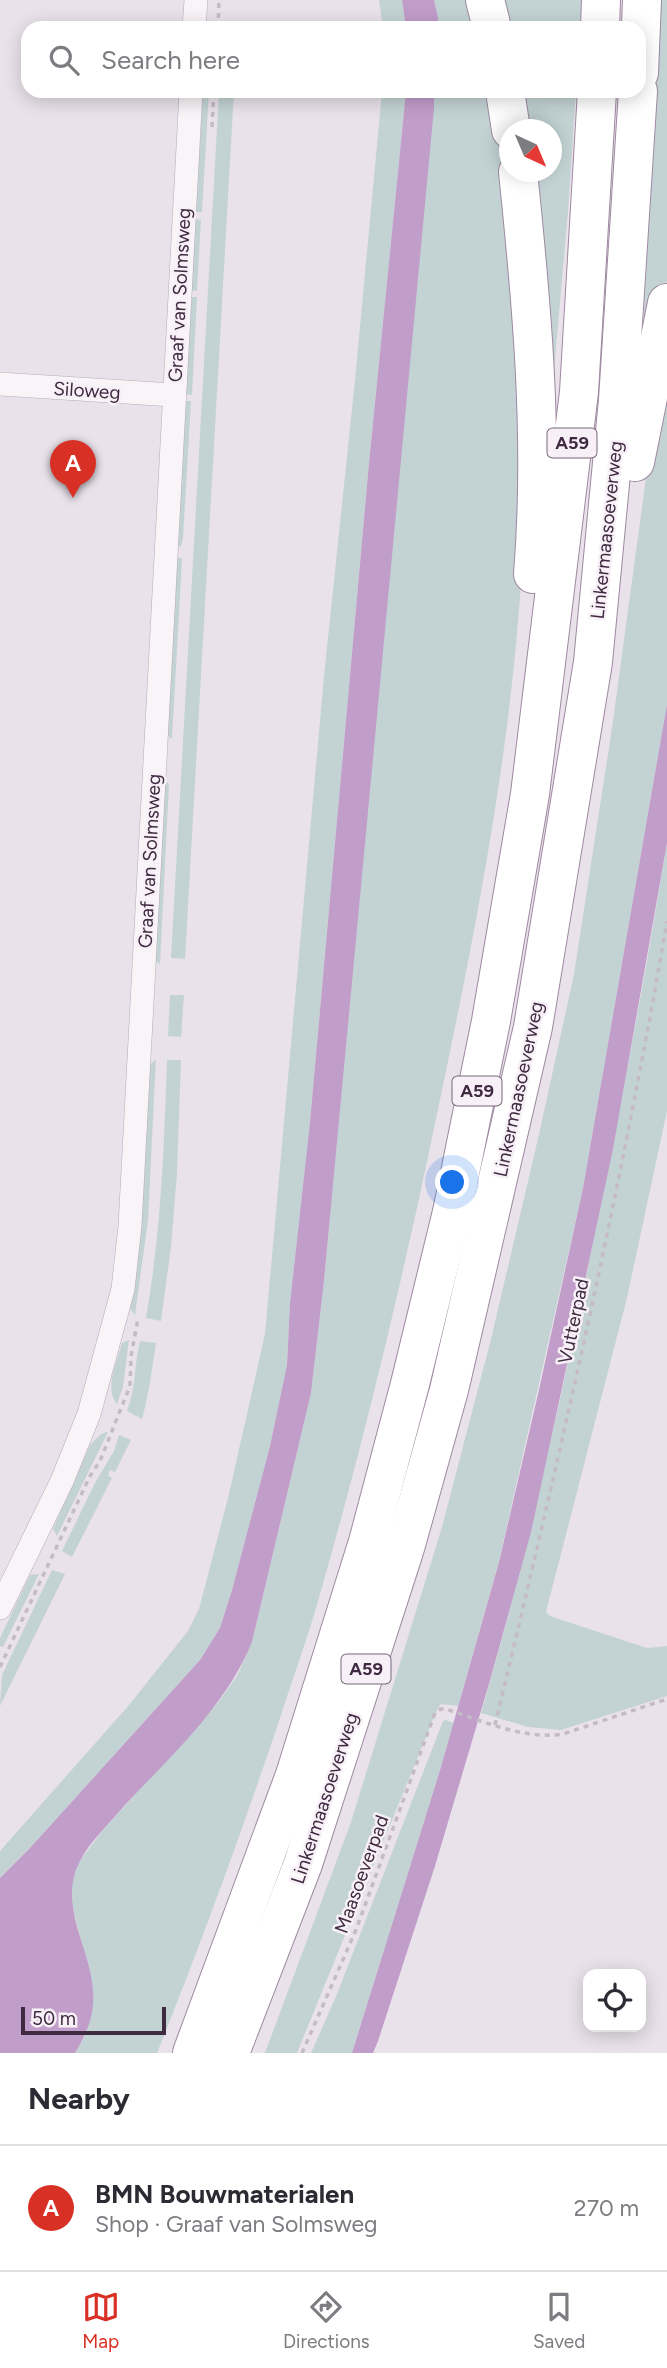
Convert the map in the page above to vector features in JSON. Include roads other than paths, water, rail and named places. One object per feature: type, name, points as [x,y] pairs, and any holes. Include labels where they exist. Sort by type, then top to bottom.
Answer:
[{"type":"highway","points":[[485,0],[490,21]]},
{"type":"highway","points":[[600,21],[601,0]]},
{"type":"highway","points":[[641,21],[642,0]]},
{"type":"highway","points":[[506,98],[509,119]]},
{"type":"highway","name":"Linkermaasoeverweg","points":[[192,2053],[295,1775],[368,1542],[452,1212],[491,1021],[530,794],[579,392],[597,98]]},
{"type":"highway","name":"Linkermaasoeverweg","points":[[230,2053],[303,1864],[405,1548],[449,1390],[533,1027],[593,662],[618,400],[638,98]]},
{"type":"highway","name":"A59","points":[[519,182],[533,306],[538,431],[534,562],[522,723],[530,794]]},
{"type":"highway","name":"A59","points":[[593,662],[616,586],[635,457],[667,303]]},
{"type":"street","points":[[194,21],[196,0]]},
{"type":"street","name":"Graaf van Solmsweg","points":[[0,1608],[62,1481],[89,1414],[123,1289],[130,1226],[191,98]]},
{"type":"street","name":"Siloweg","points":[[0,384],[173,396]]},
{"type":"place","name":"BMN Bouwmaterialen","points":[[73,498]]}]
